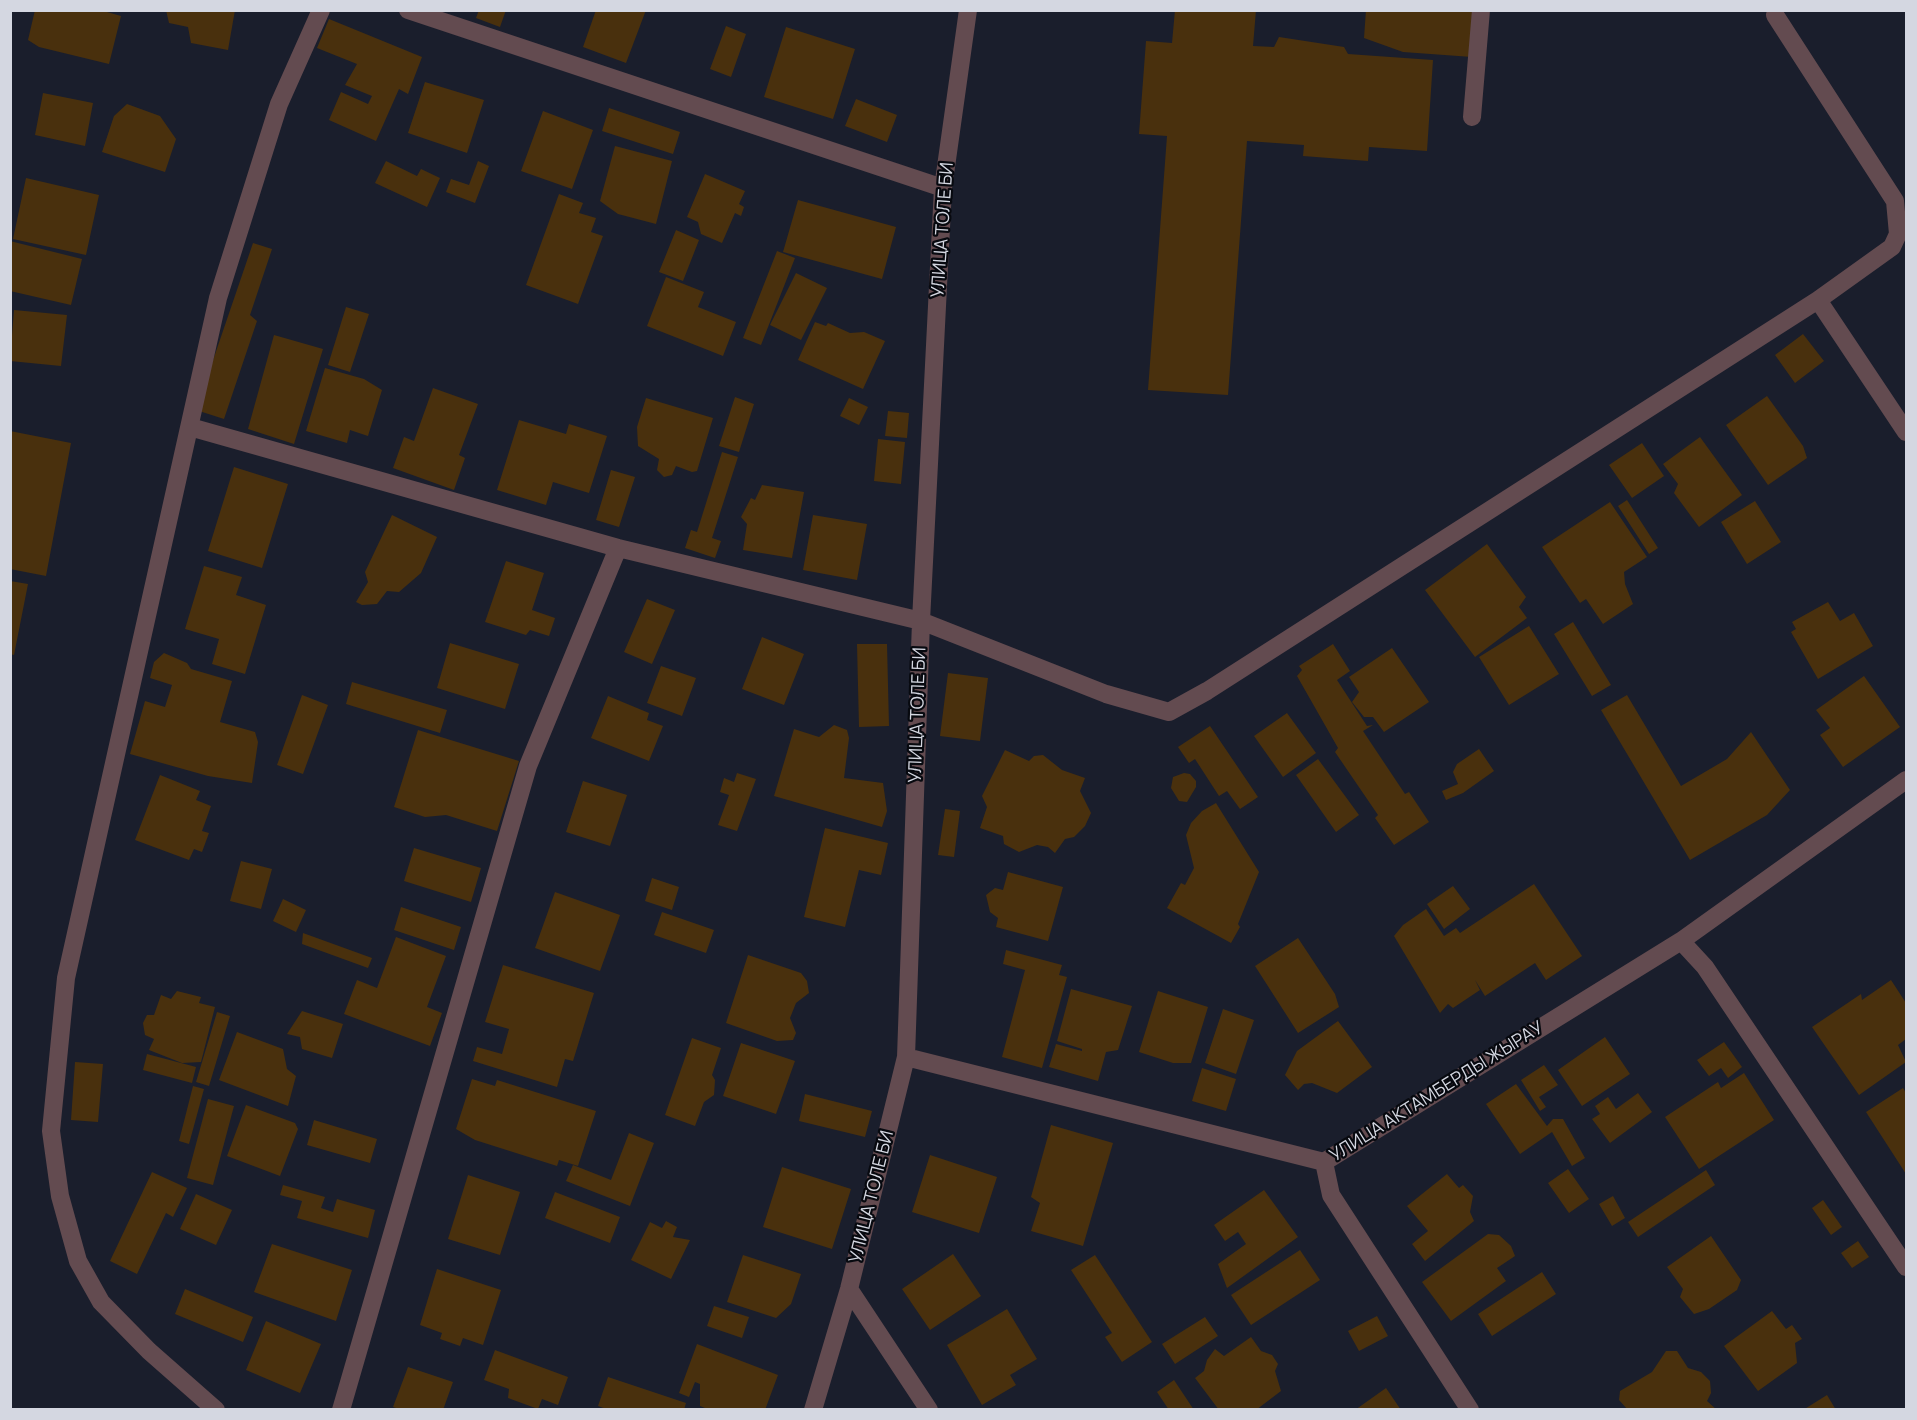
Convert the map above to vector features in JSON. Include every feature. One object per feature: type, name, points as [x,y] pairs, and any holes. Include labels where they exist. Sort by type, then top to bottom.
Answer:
[{"type":"street","points":[[216,1410],[149,1351],[101,1302],[78,1261],[60,1196],[51,1131],[66,978],[218,298],[275,116],[321,10]]},
{"type":"street","points":[[408,10],[944,188]]},
{"type":"street","name":"УЛИЦА ТОЛЕ БИ","points":[[813,1410],[849,1289],[906,1057],[921,621],[944,188],[968,10]]},
{"type":"street","points":[[1472,117],[1481,10]]},
{"type":"street","points":[[190,427],[618,548],[921,621],[1106,694],[1169,712],[1207,691],[1818,300],[1892,247],[1898,234],[1896,201],[1775,15]]},
{"type":"street","points":[[1818,300],[1906,432]]},
{"type":"street","points":[[341,1410],[528,766],[618,548]]},
{"type":"street","name":"УЛИЦА АКТАМБЕРДЫ ЖЫРАУ","points":[[906,1057],[1324,1162],[1681,941],[1906,780]]},
{"type":"street","points":[[1681,941],[1706,967],[1906,1267]]},
{"type":"street","points":[[1324,1162],[1331,1195],[1470,1410]]},
{"type":"street","points":[[849,1289],[929,1410]]},
{"type":"building","points":[[35,10],[100,10],[121,16],[109,64],[39,47],[28,40]]},
{"type":"building","points":[[166,10],[235,10],[228,50],[191,43],[188,27],[169,23]]},
{"type":"building","points":[[479,10],[506,10],[500,27],[476,18]]},
{"type":"building","points":[[596,10],[646,10],[626,63],[583,47]]},
{"type":"building","points":[[1175,10],[1256,10],[1253,46],[1274,47],[1279,37],[1344,47],[1348,54],[1433,60],[1427,151],[1369,147],[1368,161],[1303,156],[1304,145],[1247,141],[1228,395],[1148,390],[1167,136],[1139,134],[1146,41],[1172,43]]},
{"type":"building","points":[[1366,10],[1475,10],[1472,57],[1403,52],[1364,38]]},
{"type":"building","points":[[329,19],[422,57],[408,94],[399,89],[376,141],[329,120],[341,92],[368,104],[372,96],[345,85],[357,64],[317,48]]},
{"type":"building","points":[[726,26],[746,34],[731,77],[710,69]]},
{"type":"building","points":[[786,27],[855,49],[833,119],[764,97]]},
{"type":"building","points":[[425,82],[484,100],[467,153],[408,133]]},
{"type":"building","points":[[43,93],[93,103],[85,146],[35,135]]},
{"type":"building","points":[[856,99],[897,115],[887,142],[845,126]]},
{"type":"building","points":[[127,104],[160,116],[176,139],[165,172],[102,152],[114,116]]},
{"type":"building","points":[[609,108],[680,132],[673,154],[602,131]]},
{"type":"building","points":[[543,111],[593,130],[572,189],[521,171]]},
{"type":"building","points":[[615,146],[672,161],[656,224],[618,214],[600,201]]},
{"type":"building","points":[[386,161],[417,176],[421,169],[440,178],[427,207],[375,183]]},
{"type":"building","points":[[478,161],[489,166],[475,203],[446,192],[451,179],[469,185]]},
{"type":"building","points":[[705,174],[745,191],[739,204],[744,207],[741,216],[735,213],[722,243],[701,234],[698,222],[687,217]]},
{"type":"building","points":[[26,178],[99,195],[86,255],[13,239]]},
{"type":"building","points":[[559,194],[583,203],[579,213],[596,218],[591,232],[603,236],[578,304],[526,285]]},
{"type":"building","points":[[798,200],[896,227],[882,279],[783,252]]},
{"type":"building","points":[[676,230],[699,240],[683,281],[659,272]]},
{"type":"building","points":[[10,241],[82,259],[71,305],[10,291]]},
{"type":"building","points":[[253,243],[272,249],[250,315],[257,321],[224,419],[196,410]]},
{"type":"building","points":[[777,251],[795,258],[761,345],[743,338]]},
{"type":"building","points":[[796,273],[827,288],[801,340],[770,325]]},
{"type":"building","points":[[666,277],[704,292],[698,307],[736,322],[723,356],[647,326]]},
{"type":"building","points":[[346,307],[369,314],[350,372],[328,365]]},
{"type":"building","points":[[14,310],[67,315],[61,366],[10,361]]},
{"type":"building","points":[[815,322],[826,326],[828,323],[850,333],[864,332],[885,341],[863,389],[798,360]]},
{"type":"building","points":[[1803,334],[1824,361],[1795,383],[1775,355]]},
{"type":"building","points":[[274,335],[323,349],[294,444],[248,429]]},
{"type":"building","points":[[325,368],[364,379],[382,390],[368,436],[350,430],[347,443],[306,431]]},
{"type":"building","points":[[433,388],[478,404],[459,455],[465,458],[454,490],[393,468],[404,437],[414,441]]},
{"type":"building","points":[[1767,396],[1803,446],[1807,458],[1768,485],[1726,425]]},
{"type":"building","points":[[735,397],[754,404],[739,452],[719,446]]},
{"type":"building","points":[[646,398],[713,418],[697,471],[692,472],[676,466],[672,475],[664,477],[657,470],[659,459],[638,446],[637,427]]},
{"type":"building","points":[[849,398],[868,407],[859,425],[840,416]]},
{"type":"building","points":[[888,411],[909,413],[907,438],[885,436]]},
{"type":"building","points":[[519,420],[566,434],[569,424],[607,436],[589,493],[553,482],[546,505],[497,490]]},
{"type":"building","points":[[10,431],[71,443],[46,576],[10,569]]},
{"type":"building","points":[[1700,437],[1742,495],[1699,527],[1674,493],[1678,484],[1663,464]]},
{"type":"building","points":[[878,439],[905,442],[901,484],[874,481]]},
{"type":"building","points":[[1642,443],[1664,476],[1632,498],[1609,465]]},
{"type":"building","points":[[722,452],[738,457],[712,538],[721,541],[715,558],[685,548],[691,530],[697,532]]},
{"type":"building","points":[[234,467],[288,484],[262,568],[208,551]]},
{"type":"building","points":[[611,470],[635,477],[619,527],[596,520]]},
{"type":"building","points":[[762,485],[804,492],[792,558],[743,550],[747,524],[741,517],[751,498],[755,500]]},
{"type":"building","points":[[1627,500],[1658,548],[1649,554],[1618,506]]},
{"type":"building","points":[[1755,501],[1781,542],[1747,564],[1721,522]]},
{"type":"building","points":[[1610,502],[1647,557],[1624,572],[1625,584],[1633,604],[1603,624],[1586,599],[1580,603],[1542,547]]},
{"type":"building","points":[[392,515],[437,537],[421,573],[399,592],[387,591],[377,604],[362,605],[356,602],[368,582],[365,572]]},
{"type":"building","points":[[813,515],[867,524],[857,580],[803,570]]},
{"type":"building","points":[[1487,544],[1526,597],[1519,607],[1527,618],[1475,657],[1425,590]]},
{"type":"building","points":[[506,561],[544,573],[532,610],[555,618],[549,636],[530,630],[526,635],[485,622]]},
{"type":"building","points":[[204,566],[242,577],[236,595],[266,605],[245,674],[212,664],[219,639],[185,629]]},
{"type":"building","points":[[10,581],[28,584],[14,655],[10,654]]},
{"type":"building","points":[[647,599],[675,610],[652,664],[624,652]]},
{"type":"building","points":[[1828,602],[1840,621],[1854,613],[1873,646],[1818,679],[1791,632],[1796,629],[1792,622]]},
{"type":"building","points":[[1573,622],[1611,685],[1592,696],[1554,634]]},
{"type":"building","points":[[1529,626],[1559,674],[1509,705],[1479,657]]},
{"type":"building","points":[[762,637],[804,654],[784,705],[742,689]]},
{"type":"building","points":[[450,643],[519,664],[505,709],[437,688]]},
{"type":"building","points":[[857,644],[887,644],[889,726],[859,727]]},
{"type":"building","points":[[1333,644],[1350,671],[1337,680],[1367,726],[1373,725],[1363,731],[1405,794],[1409,792],[1429,822],[1394,845],[1375,818],[1378,815],[1335,752],[1338,748],[1297,676],[1302,670],[1299,666]]},
{"type":"building","points":[[1392,648],[1429,702],[1384,732],[1373,717],[1364,717],[1352,702],[1359,692],[1349,677]]},
{"type":"building","points":[[164,653],[187,663],[191,669],[232,681],[220,722],[255,732],[258,742],[252,783],[208,776],[130,754],[145,701],[165,707],[172,685],[150,678],[154,662]]},
{"type":"building","points":[[661,666],[696,678],[682,716],[647,703]]},
{"type":"building","points":[[948,673],[988,678],[980,741],[940,736]]},
{"type":"building","points":[[1864,676],[1900,727],[1843,767],[1820,735],[1830,728],[1816,710]]},
{"type":"building","points":[[352,682],[447,710],[440,733],[346,704]]},
{"type":"building","points":[[302,695],[328,705],[303,774],[277,765]]},
{"type":"building","points":[[1627,695],[1681,786],[1727,759],[1751,732],[1790,790],[1767,815],[1690,860],[1601,710]]},
{"type":"building","points":[[608,696],[649,713],[647,720],[663,726],[649,761],[591,738]]},
{"type":"building","points":[[1287,713],[1316,753],[1283,777],[1254,736]]},
{"type":"building","points":[[834,725],[847,730],[849,738],[844,778],[883,783],[887,811],[882,827],[774,796],[794,729],[819,737]]},
{"type":"building","points":[[1210,726],[1258,797],[1240,809],[1227,791],[1219,796],[1195,759],[1189,763],[1178,747]]},
{"type":"building","points":[[418,730],[519,761],[497,831],[446,815],[425,817],[394,807]]},
{"type":"building","points":[[1479,749],[1494,771],[1463,793],[1446,800],[1442,791],[1458,784],[1453,772],[1457,764]]},
{"type":"building","points":[[1005,750],[1029,761],[1034,756],[1043,755],[1062,770],[1085,778],[1080,791],[1091,813],[1085,826],[1074,837],[1065,839],[1055,853],[1048,847],[1037,845],[1019,852],[1004,844],[1003,836],[980,828],[987,807],[982,796]]},
{"type":"building","points":[[1318,759],[1359,815],[1336,832],[1296,775]]},
{"type":"building","points":[[737,773],[756,779],[737,831],[718,825],[729,795],[720,792],[724,778],[734,782]]},
{"type":"building","points":[[1184,773],[1190,774],[1196,781],[1196,787],[1187,802],[1179,801],[1171,788],[1173,777]]},
{"type":"building","points":[[160,775],[200,791],[196,800],[211,806],[202,831],[209,833],[202,852],[194,849],[189,860],[135,840]]},
{"type":"building","points":[[583,781],[627,795],[610,846],[566,832]]},
{"type":"building","points":[[1216,803],[1259,872],[1238,924],[1240,927],[1231,943],[1167,908],[1181,883],[1185,885],[1194,868],[1186,835],[1191,823],[1202,811]]},
{"type":"building","points":[[945,809],[960,811],[954,857],[938,855]]},
{"type":"building","points":[[825,828],[888,843],[881,875],[859,870],[845,927],[804,917]]},
{"type":"building","points":[[414,848],[481,868],[471,902],[404,881]]},
{"type":"building","points":[[241,861],[272,869],[261,909],[230,901]]},
{"type":"building","points":[[1008,872],[1063,887],[1048,941],[996,927],[998,918],[990,912],[986,895],[995,888],[1003,890]]},
{"type":"building","points":[[652,878],[679,887],[672,910],[645,901]]},
{"type":"building","points":[[1534,884],[1582,956],[1546,980],[1535,963],[1485,996],[1475,980],[1480,990],[1453,1008],[1448,1004],[1440,1013],[1394,936],[1403,925],[1426,909],[1444,936],[1456,928],[1460,933]]},
{"type":"building","points":[[1453,886],[1470,909],[1444,929],[1427,904]]},
{"type":"building","points":[[555,892],[620,915],[600,971],[535,948]]},
{"type":"building","points":[[283,899],[306,910],[296,932],[273,921]]},
{"type":"building","points":[[401,907],[461,927],[454,950],[394,930]]},
{"type":"building","points":[[662,912],[714,930],[706,953],[654,935]]},
{"type":"building","points":[[303,933],[372,958],[368,968],[302,944]]},
{"type":"building","points":[[396,937],[446,956],[427,1007],[442,1013],[430,1046],[344,1014],[357,980],[377,988]]},
{"type":"building","points":[[1298,938],[1335,994],[1339,1007],[1298,1033],[1255,966]]},
{"type":"building","points":[[1006,950],[1062,965],[1059,975],[1067,977],[1042,1068],[1002,1057],[1025,970],[1003,964]]},
{"type":"building","points":[[748,955],[801,973],[807,981],[809,993],[796,1003],[790,1018],[796,1033],[793,1040],[777,1041],[726,1023]]},
{"type":"building","points":[[503,965],[594,993],[573,1061],[565,1059],[557,1087],[473,1061],[477,1047],[502,1054],[509,1029],[485,1022]]},
{"type":"building","points":[[1891,980],[1906,1003],[1906,1039],[1898,1045],[1906,1062],[1859,1095],[1812,1027],[1861,994],[1862,1000]]},
{"type":"building","points":[[1071,989],[1132,1006],[1118,1050],[1106,1052],[1098,1081],[1049,1067],[1056,1044],[1082,1051],[1082,1049],[1057,1041]]},
{"type":"building","points":[[177,991],[201,997],[199,1003],[215,1007],[201,1062],[182,1063],[149,1050],[154,1039],[145,1035],[143,1023],[147,1015],[154,1015],[161,995],[171,999]]},
{"type":"building","points":[[1158,991],[1208,1007],[1191,1063],[1173,1063],[1139,1052]]},
{"type":"building","points":[[1223,1009],[1254,1020],[1236,1074],[1205,1063]]},
{"type":"building","points":[[302,1011],[343,1024],[332,1058],[302,1049],[300,1037],[287,1034]]},
{"type":"building","points":[[217,1012],[230,1016],[209,1086],[196,1082]]},
{"type":"building","points":[[1338,1021],[1372,1067],[1337,1093],[1312,1083],[1304,1084],[1298,1090],[1285,1075],[1297,1051]]},
{"type":"building","points":[[237,1032],[283,1049],[287,1069],[296,1076],[288,1106],[219,1080]]},
{"type":"building","points":[[1605,1037],[1630,1074],[1582,1106],[1558,1070]]},
{"type":"building","points":[[692,1038],[721,1048],[712,1075],[715,1080],[714,1095],[704,1102],[695,1126],[665,1115]]},
{"type":"building","points":[[1724,1042],[1742,1067],[1728,1078],[1721,1068],[1709,1076],[1697,1060]]},
{"type":"building","points":[[741,1043],[795,1061],[776,1114],[723,1096]]},
{"type":"building","points":[[147,1054],[196,1067],[192,1083],[143,1070]]},
{"type":"building","points":[[75,1062],[103,1064],[98,1122],[71,1120]]},
{"type":"building","points":[[1544,1065],[1558,1085],[1539,1097],[1546,1107],[1540,1111],[1521,1080]]},
{"type":"building","points":[[1202,1068],[1236,1079],[1226,1111],[1192,1101]]},
{"type":"building","points":[[1744,1073],[1774,1120],[1699,1169],[1665,1117],[1718,1082],[1721,1088]]},
{"type":"building","points":[[472,1079],[495,1086],[497,1080],[596,1111],[578,1166],[559,1160],[557,1166],[475,1140],[456,1129]]},
{"type":"building","points":[[1516,1084],[1547,1126],[1553,1119],[1563,1119],[1585,1158],[1572,1166],[1552,1132],[1520,1154],[1486,1104]]},
{"type":"building","points":[[193,1086],[204,1089],[189,1144],[179,1141]]},
{"type":"building","points":[[1903,1088],[1906,1093],[1906,1174],[1866,1112]]},
{"type":"building","points":[[1638,1093],[1652,1112],[1610,1143],[1592,1119],[1600,1114],[1595,1106],[1608,1097],[1616,1109]]},
{"type":"building","points":[[805,1094],[872,1111],[865,1137],[799,1121]]},
{"type":"building","points":[[208,1099],[234,1106],[213,1185],[187,1178]]},
{"type":"building","points":[[246,1105],[295,1123],[298,1129],[280,1176],[227,1156]]},
{"type":"building","points":[[314,1120],[377,1139],[370,1163],[307,1145]]},
{"type":"building","points":[[1051,1125],[1113,1143],[1083,1246],[1031,1231],[1040,1203],[1031,1197]]},
{"type":"building","points":[[629,1133],[654,1143],[630,1206],[566,1181],[573,1165],[611,1180]]},
{"type":"building","points":[[930,1155],[997,1177],[979,1233],[912,1212]]},
{"type":"building","points":[[782,1167],[851,1189],[832,1249],[763,1227]]},
{"type":"building","points":[[1568,1169],[1589,1199],[1569,1213],[1548,1183]]},
{"type":"building","points":[[1706,1170],[1715,1185],[1638,1237],[1628,1222]]},
{"type":"building","points":[[152,1172],[187,1188],[173,1217],[166,1213],[137,1274],[110,1261]]},
{"type":"building","points":[[1447,1174],[1459,1188],[1463,1185],[1473,1196],[1470,1212],[1474,1221],[1425,1261],[1412,1244],[1428,1231],[1407,1206]]},
{"type":"building","points":[[468,1175],[520,1192],[500,1255],[448,1239]]},
{"type":"building","points":[[283,1185],[325,1197],[321,1208],[333,1212],[337,1199],[375,1210],[368,1238],[297,1218],[302,1201],[280,1195]]},
{"type":"building","points":[[1264,1190],[1298,1237],[1227,1288],[1218,1264],[1246,1244],[1238,1232],[1225,1241],[1214,1225]]},
{"type":"building","points":[[555,1192],[620,1217],[610,1243],[545,1218]]},
{"type":"building","points":[[196,1194],[232,1210],[216,1245],[180,1229]]},
{"type":"building","points":[[1613,1196],[1625,1218],[1612,1226],[1599,1204]]},
{"type":"building","points":[[1823,1200],[1842,1227],[1831,1235],[1812,1208]]},
{"type":"building","points":[[666,1221],[677,1227],[673,1237],[690,1240],[671,1279],[631,1260],[650,1222],[662,1228]]},
{"type":"building","points":[[1488,1234],[1499,1235],[1511,1246],[1515,1256],[1497,1268],[1506,1281],[1451,1321],[1422,1282]]},
{"type":"building","points":[[1711,1236],[1741,1280],[1737,1290],[1709,1309],[1694,1314],[1680,1297],[1683,1289],[1667,1267]]},
{"type":"building","points":[[1858,1241],[1869,1257],[1852,1268],[1841,1253]]},
{"type":"building","points":[[272,1244],[352,1270],[336,1321],[254,1292]]},
{"type":"building","points":[[1300,1250],[1320,1280],[1251,1325],[1231,1295]]},
{"type":"building","points":[[953,1254],[981,1296],[930,1330],[902,1289]]},
{"type":"building","points":[[743,1255],[801,1274],[791,1304],[776,1318],[727,1302]]},
{"type":"building","points":[[1095,1255],[1152,1342],[1122,1362],[1105,1337],[1112,1333],[1071,1270]]},
{"type":"building","points":[[437,1269],[501,1290],[483,1345],[463,1338],[460,1346],[440,1339],[442,1333],[420,1325]]},
{"type":"building","points":[[1542,1272],[1556,1294],[1492,1336],[1478,1314]]},
{"type":"building","points":[[185,1289],[253,1317],[243,1342],[175,1314]]},
{"type":"building","points":[[714,1306],[749,1317],[742,1338],[707,1326]]},
{"type":"building","points":[[1007,1309],[1037,1359],[1010,1375],[1016,1385],[982,1405],[947,1345]]},
{"type":"building","points":[[1772,1311],[1786,1329],[1792,1325],[1802,1339],[1795,1343],[1797,1363],[1758,1391],[1724,1346]]},
{"type":"building","points":[[1377,1316],[1388,1336],[1359,1351],[1348,1331]]},
{"type":"building","points":[[1205,1317],[1218,1336],[1175,1364],[1162,1344]]},
{"type":"building","points":[[266,1321],[321,1344],[300,1393],[246,1370]]},
{"type":"building","points":[[1251,1337],[1261,1351],[1272,1355],[1278,1364],[1275,1371],[1281,1391],[1256,1410],[1219,1410],[1195,1378],[1204,1371],[1207,1360],[1215,1349],[1224,1356]]},
{"type":"building","points":[[697,1344],[778,1375],[765,1410],[710,1410],[700,1406],[700,1384],[695,1382],[689,1397],[679,1393]]},
{"type":"building","points":[[495,1350],[568,1377],[558,1405],[542,1399],[538,1409],[508,1398],[509,1389],[484,1380]]},
{"type":"building","points":[[1666,1351],[1677,1351],[1688,1368],[1701,1372],[1710,1381],[1711,1393],[1707,1401],[1717,1410],[1628,1410],[1619,1400],[1620,1391],[1652,1372]]},
{"type":"building","points":[[408,1367],[453,1382],[443,1410],[402,1410],[393,1407]]},
{"type":"building","points":[[608,1377],[686,1403],[684,1410],[609,1410],[598,1406]]},
{"type":"building","points":[[1174,1380],[1194,1410],[1169,1410],[1157,1392]]},
{"type":"building","points":[[1386,1388],[1401,1410],[1355,1410]]},
{"type":"building","points":[[1827,1395],[1836,1410],[1803,1410]]}]
